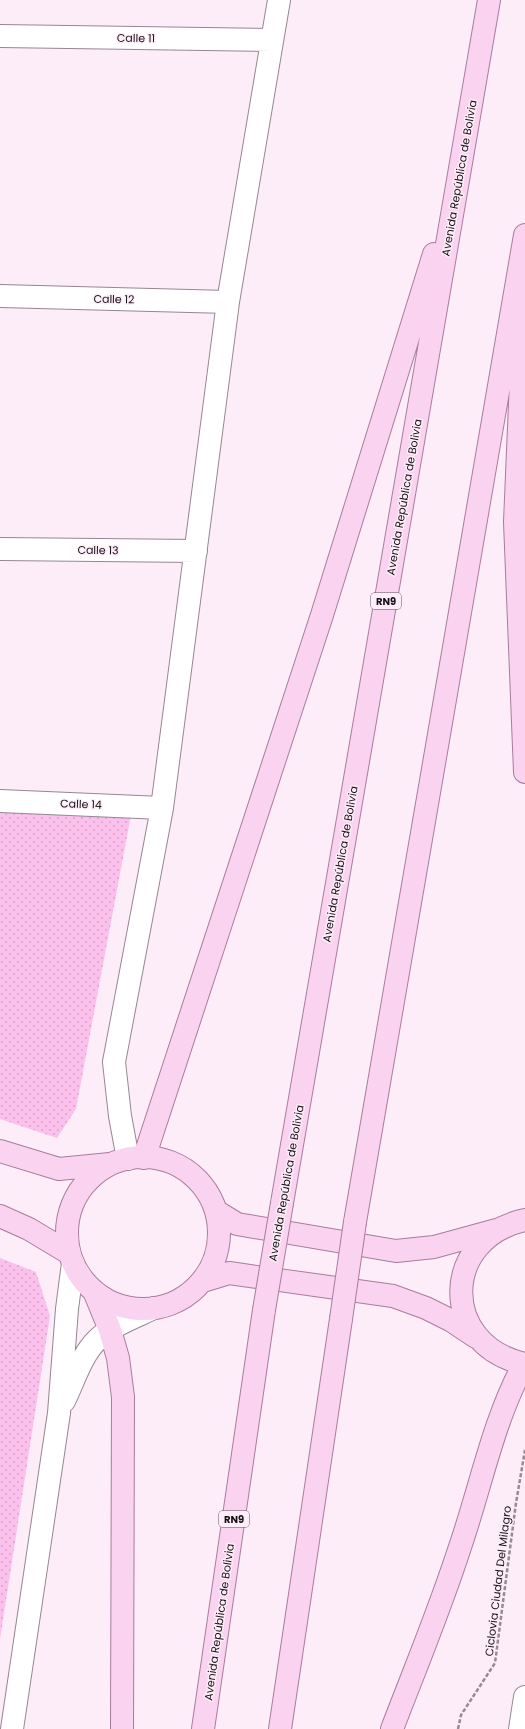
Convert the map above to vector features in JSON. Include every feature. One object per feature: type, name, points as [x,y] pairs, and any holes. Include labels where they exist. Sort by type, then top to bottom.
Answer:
[{"type":"main road","name":"Avenida República de Bolivia","points":[[203,1729],[264,1310],[490,0]]},
{"type":"main road","points":[[392,1729],[460,1548],[511,1387],[524,1364],[506,1359],[495,1353],[476,1337],[452,1321],[426,1308],[393,1296],[229,1273],[203,1281],[183,1297],[172,1303],[154,1308],[133,1309],[112,1303],[94,1291],[82,1278],[71,1258],[67,1232],[70,1210],[80,1191],[94,1175],[129,1160],[322,615],[460,168]]},
{"type":"main road","points":[[280,1729],[355,1222],[525,235]]},
{"type":"main road","points":[[525,286],[515,522],[525,772]]},
{"type":"main road","points":[[0,1152],[59,1168],[129,1160],[168,1162],[189,1173],[206,1190],[216,1211],[219,1229],[218,1248],[212,1265],[203,1281]]},
{"type":"main road","points":[[216,1211],[237,1224],[396,1251],[434,1248],[525,1220]]},
{"type":"main road","points":[[0,1216],[29,1229],[71,1258]]},
{"type":"main road","points":[[476,1337],[466,1319],[461,1298],[463,1276],[471,1258],[482,1242],[496,1230]]},
{"type":"main road","points":[[94,1291],[110,1330],[118,1358],[123,1397],[122,1729]]},
{"type":"street","points":[[129,1160],[120,1116],[114,1062],[162,808],[228,302],[279,0]]},
{"type":"street","name":"Calle 11","points":[[0,36],[272,40]]},
{"type":"street","name":"Calle 12","points":[[0,296],[228,302]]},
{"type":"street","name":"Calle 13","points":[[0,549],[196,551]]},
{"type":"street","name":"Calle 14","points":[[0,801],[162,808]]},
{"type":"street","points":[[12,1729],[59,1413],[71,1258]]},
{"type":"street","points":[[59,1413],[86,1354],[97,1340],[110,1330],[154,1308]]},
{"type":"street","points":[[520,1729],[525,1697]]},
{"type":"path","name":"Ciclovia Ciudad Del Milagro","points":[[458,1729],[461,1715],[495,1663],[516,1503],[525,1450]]},
{"type":"shaded area","points":[[0,812],[131,815],[76,1109],[57,1138],[0,1119]]},
{"type":"shaded area","points":[[0,1258],[36,1272],[50,1316],[0,1639]]}]
